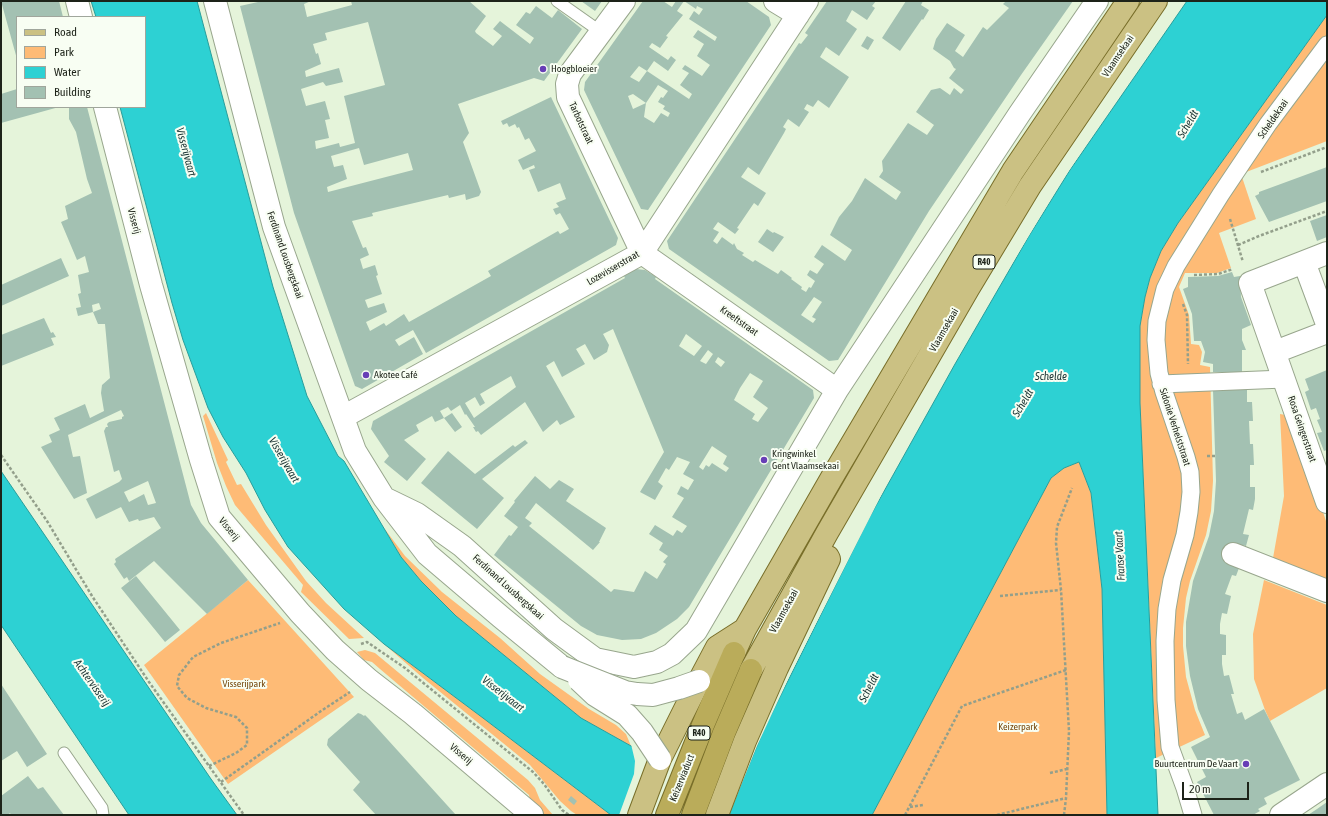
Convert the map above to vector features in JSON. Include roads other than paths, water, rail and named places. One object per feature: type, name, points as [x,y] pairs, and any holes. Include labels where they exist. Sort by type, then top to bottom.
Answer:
[{"type":"highway","name":"Keizerviaduct","points":[[667,815],[703,725],[726,650]]},
{"type":"highway","name":"R40","points":[[693,815],[724,733],[751,670]]},
{"type":"main road","name":"R40","points":[[726,650],[746,629],[835,472],[1013,171],[1128,1]]},
{"type":"main road","name":"Vlaamsekaai","points":[[751,670],[968,288],[1030,186],[1156,1]]},
{"type":"main road","points":[[717,815],[744,741],[828,559],[827,534]]},
{"type":"main road","points":[[639,815],[660,760],[699,681],[726,650]]},
{"type":"street","points":[[77,1],[81,16]]},
{"type":"street","name":"Ferdinand Lousbergskaai","points":[[215,1],[274,228],[355,451],[384,498],[428,554],[595,695],[627,715],[642,732],[660,760]]},
{"type":"street","name":"Tarbotstraat","points":[[624,1],[570,74],[567,84],[568,97],[642,253]]},
{"type":"street","points":[[775,1],[802,8]]},
{"type":"street","points":[[837,390],[1020,113],[1097,1]]},
{"type":"street","name":"Lozevisserstraat","points":[[342,417],[642,253],[802,8]]},
{"type":"street","name":"Scheldekaai","points":[[1225,189],[1268,124],[1327,45]]},
{"type":"street","name":"Visserij","points":[[104,108],[156,300],[201,460],[219,517],[300,613],[335,650],[532,815]]},
{"type":"street","name":"Sidonie Verhelststraat","points":[[1193,815],[1170,747],[1166,700],[1165,623],[1172,580],[1189,512],[1191,492],[1190,472],[1161,384],[1156,357],[1156,340],[1157,321],[1161,299],[1165,289],[1176,266],[1225,189]]},
{"type":"street","name":"Kreeftstraat","points":[[642,253],[837,390]]},
{"type":"street","points":[[1327,253],[1304,262],[1327,324]]},
{"type":"street","name":"Rosa Geingerstraat","points":[[1304,262],[1247,274],[1327,502]]},
{"type":"street","points":[[1275,352],[1327,332]]},
{"type":"street","points":[[1161,384],[1284,379]]},
{"type":"street","name":"Ferdinand Lousbergskaai","points":[[384,498],[417,514],[462,546],[554,629],[595,659],[634,667],[657,662],[672,654],[696,631],[837,390]]},
{"type":"street","points":[[1233,554],[1327,591]]},
{"type":"street","name":"Ferdinand Lousbergskaai","points":[[562,667],[625,692],[637,694],[653,695],[699,681]]},
{"type":"street","points":[[1281,815],[1327,784]]},
{"type":"lane","points":[[557,1],[601,32]]},
{"type":"lane","points":[[64,753],[102,808],[103,815]]},
{"type":"water","name":"Schelde","points":[[91,1],[197,1],[273,287],[307,396],[338,456],[344,461],[401,557],[421,581],[456,616],[581,718],[733,803],[765,727],[868,520],[955,364],[1029,236],[1070,170],[1187,1],[1327,1],[1327,15],[1178,223],[1161,251],[1150,278],[1145,297],[1140,326],[1140,403],[1158,815],[1107,815],[1102,589],[1091,493],[1079,462],[1064,468],[1051,478],[872,815],[611,815],[384,644],[344,609],[288,547],[265,510],[246,473],[223,437],[208,408],[183,340],[172,303],[120,108],[146,108],[146,16],[96,16]]},
{"type":"water","name":"Achtervisserij","points":[[1,471],[237,815],[129,815],[1,625]]},
{"type":"place","name":"Hoogbloeier","points":[[543,69]]},
{"type":"place","name":"Akotee Café","points":[[366,375]]},
{"type":"place","name":"Kringwinkel Gent Vlaamsekaai","points":[[764,460]]},
{"type":"place","name":"Buurtcentrum De Vaart","points":[[1246,764]]},
{"type":"water label","name":"Scheldt","points":[[1188,124]]},
{"type":"water label","name":"Visserijvaart","points":[[186,152]]},
{"type":"water label","name":"Scheldt","points":[[1023,403]]},
{"type":"water label","name":"Visserijvaart","points":[[284,460]]},
{"type":"water label","name":"Franse Vaart","points":[[1120,556]]},
{"type":"water label","name":"Scheldt","points":[[869,688]]},
{"type":"water label","name":"Visserijvaart","points":[[503,694]]},
{"type":"park label","name":"Visserijpark","points":[[244,684]]},
{"type":"park label","name":"Keizerpark","points":[[1018,727]]}]
